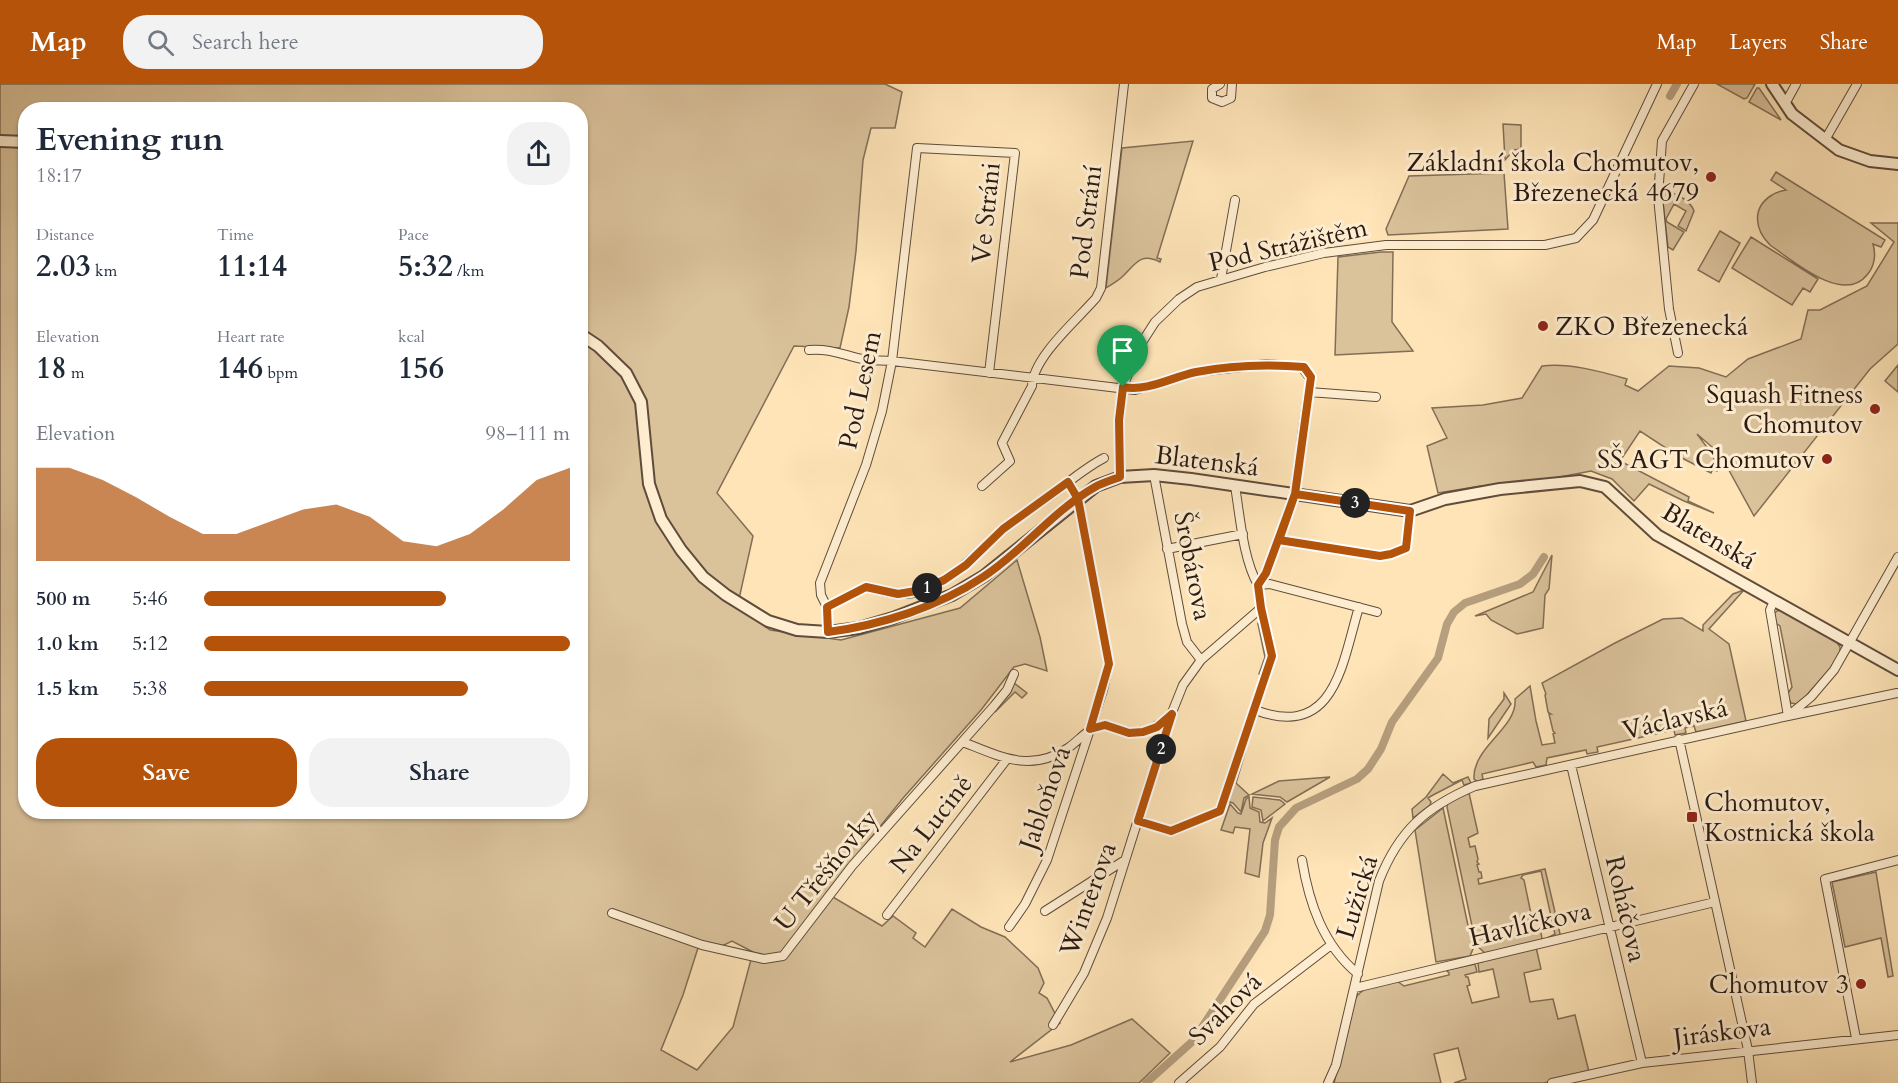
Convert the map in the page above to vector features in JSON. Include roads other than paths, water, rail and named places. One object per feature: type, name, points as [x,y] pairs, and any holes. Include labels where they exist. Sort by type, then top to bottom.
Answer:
[{"type":"street","name":"Pod Strání","points":[[982,486],[1010,461],[1002,443],[1032,386],[1032,378],[1040,361],[1096,298],[1101,288],[1124,84]]},
{"type":"street","points":[[1220,84],[1212,89],[1212,98],[1222,102],[1231,98],[1232,84]]},
{"type":"street","name":"Pod Strážištěm","points":[[1120,477],[1119,420],[1123,387],[1139,347],[1155,322],[1179,299],[1197,287],[1221,279],[1324,253],[1386,245],[1545,245],[1576,238],[1593,220],[1657,84]]},
{"type":"street","points":[[1678,353],[1670,309],[1658,197],[1662,141],[1694,84]]},
{"type":"street","points":[[1772,84],[1792,114],[1839,150],[1870,161],[1898,164]]},
{"type":"street","points":[[1785,104],[1796,84]]},
{"type":"street","points":[[1825,140],[1857,84]]},
{"type":"street","points":[[0,141],[18,142]]},
{"type":"street","name":"Pod Lesem","points":[[828,632],[827,607],[821,595],[820,583],[866,465],[882,411],[892,361],[917,148]]},
{"type":"street","name":"Ve Stráni","points":[[917,148],[1015,153],[989,373]]},
{"type":"street","points":[[1221,279],[1235,200]]},
{"type":"street","name":"Blatenská","points":[[588,339],[626,373],[641,402],[650,484],[661,519],[681,550],[704,577],[726,595],[768,621],[797,630],[828,632],[859,628],[893,618],[952,595],[984,576],[1096,486],[1120,477],[1154,475],[1410,511],[1445,499],[1500,489],[1580,481],[1605,487],[1657,535],[1898,670]]},
{"type":"street","points":[[809,350],[835,351],[865,360],[892,361],[1135,390],[1197,372],[1267,364],[1304,367],[1311,377],[1295,494],[1266,573],[1258,585]]},
{"type":"street","points":[[1309,392],[1376,397]]},
{"type":"street","points":[[827,607],[866,587],[898,594],[922,590],[944,580],[966,565],[1003,529],[1082,470],[1104,458]]},
{"type":"street","name":"Šrobárova","points":[[1154,475],[1182,624],[1187,642],[1202,660]]},
{"type":"street","name":"Jabloňová","points":[[1009,927],[1025,904],[1047,860],[1109,664],[1078,499],[1068,482]]},
{"type":"street","points":[[1138,821],[1171,831],[1220,811],[1272,656],[1258,585],[1253,576],[1243,534],[1235,486]]},
{"type":"street","points":[[1279,540],[1380,556],[1391,554],[1406,548],[1410,511]]},
{"type":"street","points":[[1167,549],[1243,534]]},
{"type":"street","name":"Václavská","points":[[1788,716],[1811,697],[1834,670],[1898,557]]},
{"type":"street","points":[[1258,585],[1270,584],[1377,612]]},
{"type":"street","points":[[1774,601],[1770,610],[1788,716]]},
{"type":"street","points":[[1255,710],[1275,718],[1293,717],[1311,711],[1323,702],[1334,687],[1359,607]]},
{"type":"street","name":"Winterova","points":[[1053,1025],[1083,973],[1107,918],[1183,685],[1202,660],[1261,608]]},
{"type":"street","name":"U Třešňovky","points":[[612,913],[702,945],[764,959],[783,956],[852,866],[1007,690],[1014,674]]},
{"type":"street","name":"Václavská","points":[[1571,765],[1679,739],[1897,693]]},
{"type":"street","points":[[963,742],[1007,759],[1017,761],[1047,759],[1068,748],[1090,729],[1105,725],[1129,733],[1143,732],[1157,727],[1172,714]]},
{"type":"street","points":[[1679,739],[1748,1050],[1752,1083]]},
{"type":"street","name":"Na Lucině","points":[[887,915],[1007,759]]},
{"type":"street","name":"Roháčova","points":[[1571,765],[1642,1063]]},
{"type":"street","name":"Lužická","points":[[1328,1083],[1336,1065],[1379,880],[1387,860],[1405,833],[1444,800],[1475,786],[1571,765]]},
{"type":"street","points":[[1046,911],[1125,860]]},
{"type":"street","points":[[1856,1038],[1825,879],[1898,860]]},
{"type":"street","points":[[1302,861],[1314,912],[1331,945],[1345,963],[1358,974]]},
{"type":"street","name":"Havlíčkova","points":[[1355,988],[1714,902]]},
{"type":"street","name":"Svahová","points":[[1179,1083],[1220,1047],[1254,1004],[1331,945]]},
{"type":"street","name":"Jiráskova","points":[[1552,1083],[1642,1063],[1898,1035]]},
{"type":"waterway","points":[[1670,96],[1677,84]]},
{"type":"waterway","points":[[1146,1083],[1193,1041],[1265,931],[1270,915],[1275,840],[1279,827],[1296,808],[1357,779],[1368,769],[1381,749],[1392,722],[1438,658],[1447,624],[1454,612],[1465,603],[1520,584],[1533,574],[1544,557]]},
{"type":"place","name":"Základní škola Chomutov, Březenecká 4679","points":[[1711,177]]},
{"type":"place","name":"ZKO Březenecká","points":[[1543,326]]},
{"type":"place","name":"Squash Fitness Chomutov","points":[[1875,409]]},
{"type":"place","name":"SŠ AGT Chomutov","points":[[1827,459]]},
{"type":"place","name":"Chomutov, Kostnická škola","points":[[1692,817]]},
{"type":"place","name":"Chomutov 3","points":[[1861,984]]}]
